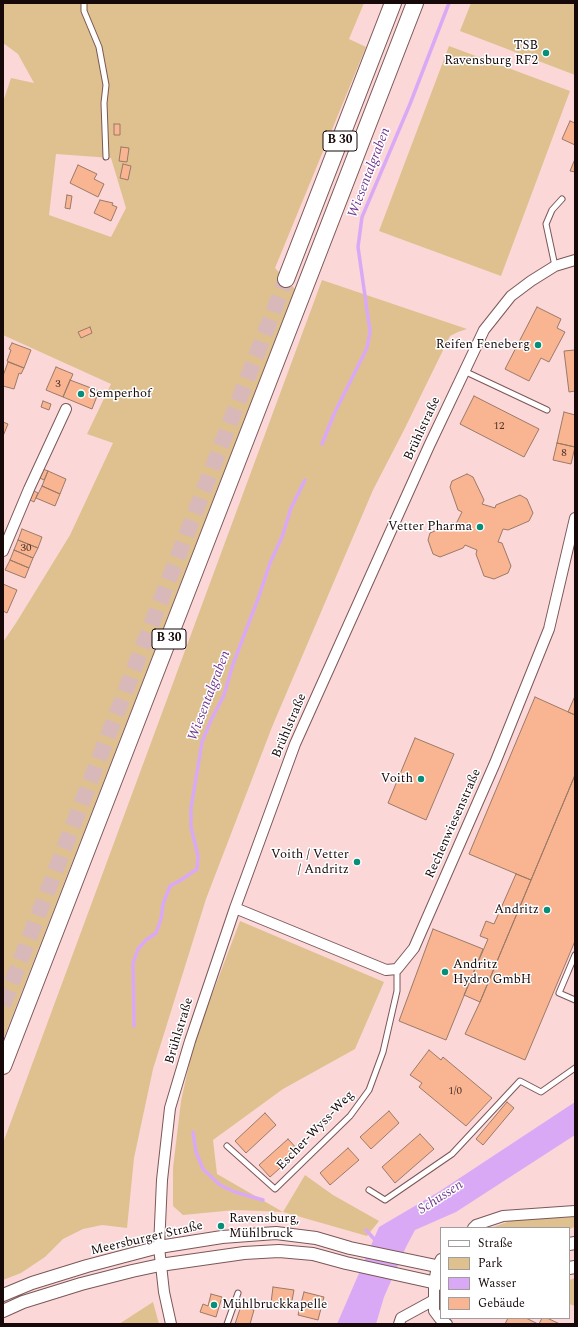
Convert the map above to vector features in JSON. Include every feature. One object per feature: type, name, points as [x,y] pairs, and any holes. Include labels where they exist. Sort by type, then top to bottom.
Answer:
[{"type":"highway","name":"B 30","points":[[286,279],[393,3]]},
{"type":"highway","name":"B 30","points":[[3,1066],[415,3]]},
{"type":"street","name":"Brühlstraße","points":[[171,1324],[160,1265],[159,1248],[162,1180],[170,1108],[190,1041],[234,908],[296,744],[364,590],[484,330],[511,296],[555,266],[575,260]]},
{"type":"street","points":[[3,551],[29,489],[64,413]]},
{"type":"street","name":"Rechenwiesenstraße","points":[[397,969],[414,948],[495,763],[549,629],[575,518]]},
{"type":"street","points":[[234,908],[386,970],[397,969]]},
{"type":"street","points":[[474,1227],[503,1216],[575,1211]]},
{"type":"street","name":"Meersburger Straße","points":[[3,1295],[32,1284],[121,1256],[222,1237],[276,1234],[316,1238],[350,1248],[407,1261],[440,1264]]},
{"type":"street","points":[[3,1311],[23,1302],[81,1284],[160,1265],[244,1253],[279,1251],[313,1254],[346,1263],[438,1283]]},
{"type":"street","points":[[440,1264],[434,1300],[434,1311],[440,1319],[447,1324]]},
{"type":"street","points":[[399,1324],[401,1318],[434,1300]]},
{"type":"lane","points":[[84,3],[84,11],[99,47],[106,85],[104,103],[106,157]]},
{"type":"lane","points":[[555,266],[546,224],[552,210],[562,199]]},
{"type":"lane","points":[[464,371],[547,410]]},
{"type":"lane","points":[[575,955],[559,993],[575,1000]]},
{"type":"lane","name":"Escher-Wyss-Weg","points":[[226,1146],[275,1189],[350,1116],[369,1090],[383,1052],[397,991],[397,969]]},
{"type":"lane","points":[[369,1190],[384,1200],[452,1154],[520,1081],[541,1092],[575,1068]]},
{"type":"lane","points":[[227,1324],[238,1293]]},
{"type":"green space","points":[[3,3],[364,3],[349,39],[366,47],[275,268],[295,289],[3,1040],[3,642],[70,535],[113,443],[87,434],[111,384],[3,335],[3,102],[11,78],[34,83],[18,54],[3,43]],"holes":[[[56,154],[111,158],[126,208],[111,237],[49,215]]]},
{"type":"green space","name":"TSB Ravensburg RF2","points":[[471,3],[575,3],[575,75],[460,31]]},
{"type":"green space","points":[[449,46],[570,91],[501,276],[379,231]]},
{"type":"green space","points":[[322,280],[467,329],[450,336],[373,490],[272,727],[206,899],[153,1069],[134,1158],[127,1228],[102,1225],[83,1229],[63,1239],[45,1257],[21,1273],[3,1280],[3,1143]]},
{"type":"green space","points":[[240,921],[384,982],[355,1049],[283,1089],[213,1140],[217,1174],[283,1212],[235,1210],[183,1215],[173,1206],[173,1168],[181,1101],[194,1042]]},
{"type":"green space","points":[[305,1175],[333,1195],[379,1221],[367,1236],[283,1212]]},
{"type":"green space","points":[[575,1217],[575,1227],[570,1229],[570,1227],[494,1227],[515,1219]]},
{"type":"green space","points":[[575,1278],[575,1306],[570,1304],[570,1280]]},
{"type":"green space","points":[[153,1302],[159,1324],[119,1324]]},
{"type":"water","name":"Schussen","points":[[575,1102],[575,1135],[456,1212],[415,1230],[384,1297],[376,1324],[337,1324],[379,1227],[437,1193]]},
{"type":"building","points":[[570,121],[575,123],[575,145],[562,139]]},
{"type":"building","points":[[114,124],[120,124],[120,135],[114,135]]},
{"type":"building","points":[[121,147],[129,148],[127,162],[119,161]]},
{"type":"building","points":[[575,159],[575,172],[570,171]]},
{"type":"building","points":[[123,164],[131,166],[128,180],[120,178]]},
{"type":"building","points":[[78,165],[97,174],[94,179],[104,184],[98,197],[70,183]]},
{"type":"building","points":[[67,195],[72,196],[70,209],[65,208]]},
{"type":"building","points":[[100,200],[113,203],[112,205],[117,207],[111,221],[94,213]]},
{"type":"building","name":"Reifen Feneberg","points":[[537,307],[561,319],[557,328],[565,332],[549,362],[541,358],[529,381],[505,369]]},
{"type":"building","points":[[90,327],[92,333],[81,338],[78,332]]},
{"type":"building","points":[[12,343],[31,350],[24,368],[7,361],[11,350],[9,349]]},
{"type":"building","points":[[575,350],[575,391],[569,392],[564,351]]},
{"type":"building","points":[[8,362],[24,368],[21,374],[19,373],[14,389],[3,386],[3,376]]},
{"type":"building","points":[[56,367],[73,374],[63,397],[46,390]]},
{"type":"building","name":"Semperhof","points":[[70,380],[99,391],[92,409],[63,397]]},
{"type":"building","points":[[474,396],[539,429],[524,457],[460,424]]},
{"type":"building","points":[[43,401],[51,404],[49,410],[41,407]]},
{"type":"building","points":[[564,412],[575,415],[575,447],[557,443]]},
{"type":"building","points":[[3,422],[8,424],[3,436]]},
{"type":"building","points":[[557,443],[575,447],[571,464],[553,460]]},
{"type":"building","points":[[43,469],[48,471],[44,480],[40,478]]},
{"type":"building","points":[[48,471],[66,479],[60,494],[42,486]]},
{"type":"building","name":"Vetter Pharma","points":[[467,474],[473,477],[484,500],[482,504],[495,508],[496,505],[520,495],[527,499],[533,513],[529,521],[508,530],[503,529],[498,542],[502,543],[511,566],[508,573],[494,579],[484,576],[476,554],[477,550],[465,545],[463,548],[440,557],[433,554],[428,540],[430,533],[453,523],[456,524],[462,512],[458,510],[450,487],[452,481]]},
{"type":"building","points":[[42,486],[60,494],[55,506],[36,498]]},
{"type":"building","points":[[34,491],[38,493],[34,502],[30,500]]},
{"type":"building","points":[[22,529],[42,537],[38,548],[18,540]]},
{"type":"building","points":[[18,540],[38,548],[33,558],[14,550]]},
{"type":"building","points":[[14,550],[33,558],[29,568],[10,560]]},
{"type":"building","points":[[10,560],[29,568],[25,578],[5,570]]},
{"type":"building","points":[[3,584],[17,590],[7,613],[3,611]]},
{"type":"building","points":[[575,696],[575,715],[568,712]]},
{"type":"building","points":[[535,697],[575,715],[575,775],[531,880],[469,854]]},
{"type":"building","name":"Voith","points":[[415,738],[454,754],[426,820],[388,803]]},
{"type":"building","name":"Andritz","points":[[575,775],[575,941],[525,1060],[465,1034],[480,1002]]},
{"type":"building","points":[[516,874],[531,880],[480,1002],[464,995],[488,939],[480,936],[486,921],[494,924]]},
{"type":"building","name":"Andritz Hydro GmbH","points":[[433,929],[483,949],[446,1040],[399,1021]]},
{"type":"building","points":[[429,1050],[441,1060],[443,1057],[492,1098],[466,1126],[419,1087],[422,1083],[410,1075]]},
{"type":"building","points":[[507,1102],[514,1108],[483,1145],[476,1139]]},
{"type":"building","points":[[389,1111],[399,1123],[371,1149],[360,1137]]},
{"type":"building","points":[[265,1113],[276,1125],[246,1153],[235,1141]]},
{"type":"building","points":[[420,1134],[434,1149],[395,1183],[382,1167]]},
{"type":"building","points":[[288,1139],[299,1151],[270,1177],[259,1165]]},
{"type":"building","points":[[348,1148],[359,1160],[330,1185],[320,1173]]},
{"type":"building","points":[[273,1287],[294,1290],[291,1306],[271,1303]]},
{"type":"building","points":[[304,1292],[324,1297],[318,1320],[298,1315]]},
{"type":"building","name":"Mühlbruckkapelle","points":[[211,1294],[222,1297],[216,1317],[200,1312],[203,1304],[208,1306]]},
{"type":"building","points":[[241,1306],[254,1310],[250,1324],[235,1324]]},
{"type":"building","points":[[508,1319],[528,1319],[538,1324],[505,1324]]},
{"type":"building","points":[[542,1319],[549,1319],[560,1324],[539,1324]]},
{"type":"waterway","name":"Wiesentalgraben","points":[[322,444],[334,414],[367,348],[370,331],[358,247],[362,217],[410,104],[449,3]]},
{"type":"waterway","name":"Wiesentalgraben","points":[[134,1026],[133,963],[138,949],[146,940],[156,933],[161,919],[163,904],[170,886],[197,869],[198,856],[191,827],[191,808],[202,742],[224,695],[233,664],[270,563],[282,537],[291,508],[305,480]]},
{"type":"waterway","name":"Wiesentalgraben","points":[[193,1132],[196,1152],[203,1169],[220,1185],[235,1192],[263,1200]]},
{"type":"waterway","name":"Wiesentalgraben","points":[[366,1230],[376,1241]]},
{"type":"tunnel","points":[[3,1005],[286,279]]},
{"type":"place","name":"TSB Ravensburg RF2","points":[[546,53]]},
{"type":"place","name":"Reifen Feneberg","points":[[538,345]]},
{"type":"place","name":"Semperhof","points":[[81,394]]},
{"type":"place","name":"Vetter Pharma","points":[[480,527]]},
{"type":"place","name":"Voith","points":[[421,779]]},
{"type":"place","name":"Voith / Vetter / Andritz","points":[[357,862]]},
{"type":"place","name":"Andritz","points":[[547,910]]},
{"type":"place","name":"Andritz Hydro GmbH","points":[[445,972]]},
{"type":"place","name":"Ravensburg, Mühlbruck","points":[[221,1226]]},
{"type":"place","name":"Mühlbruckkapelle","points":[[214,1305]]}]
